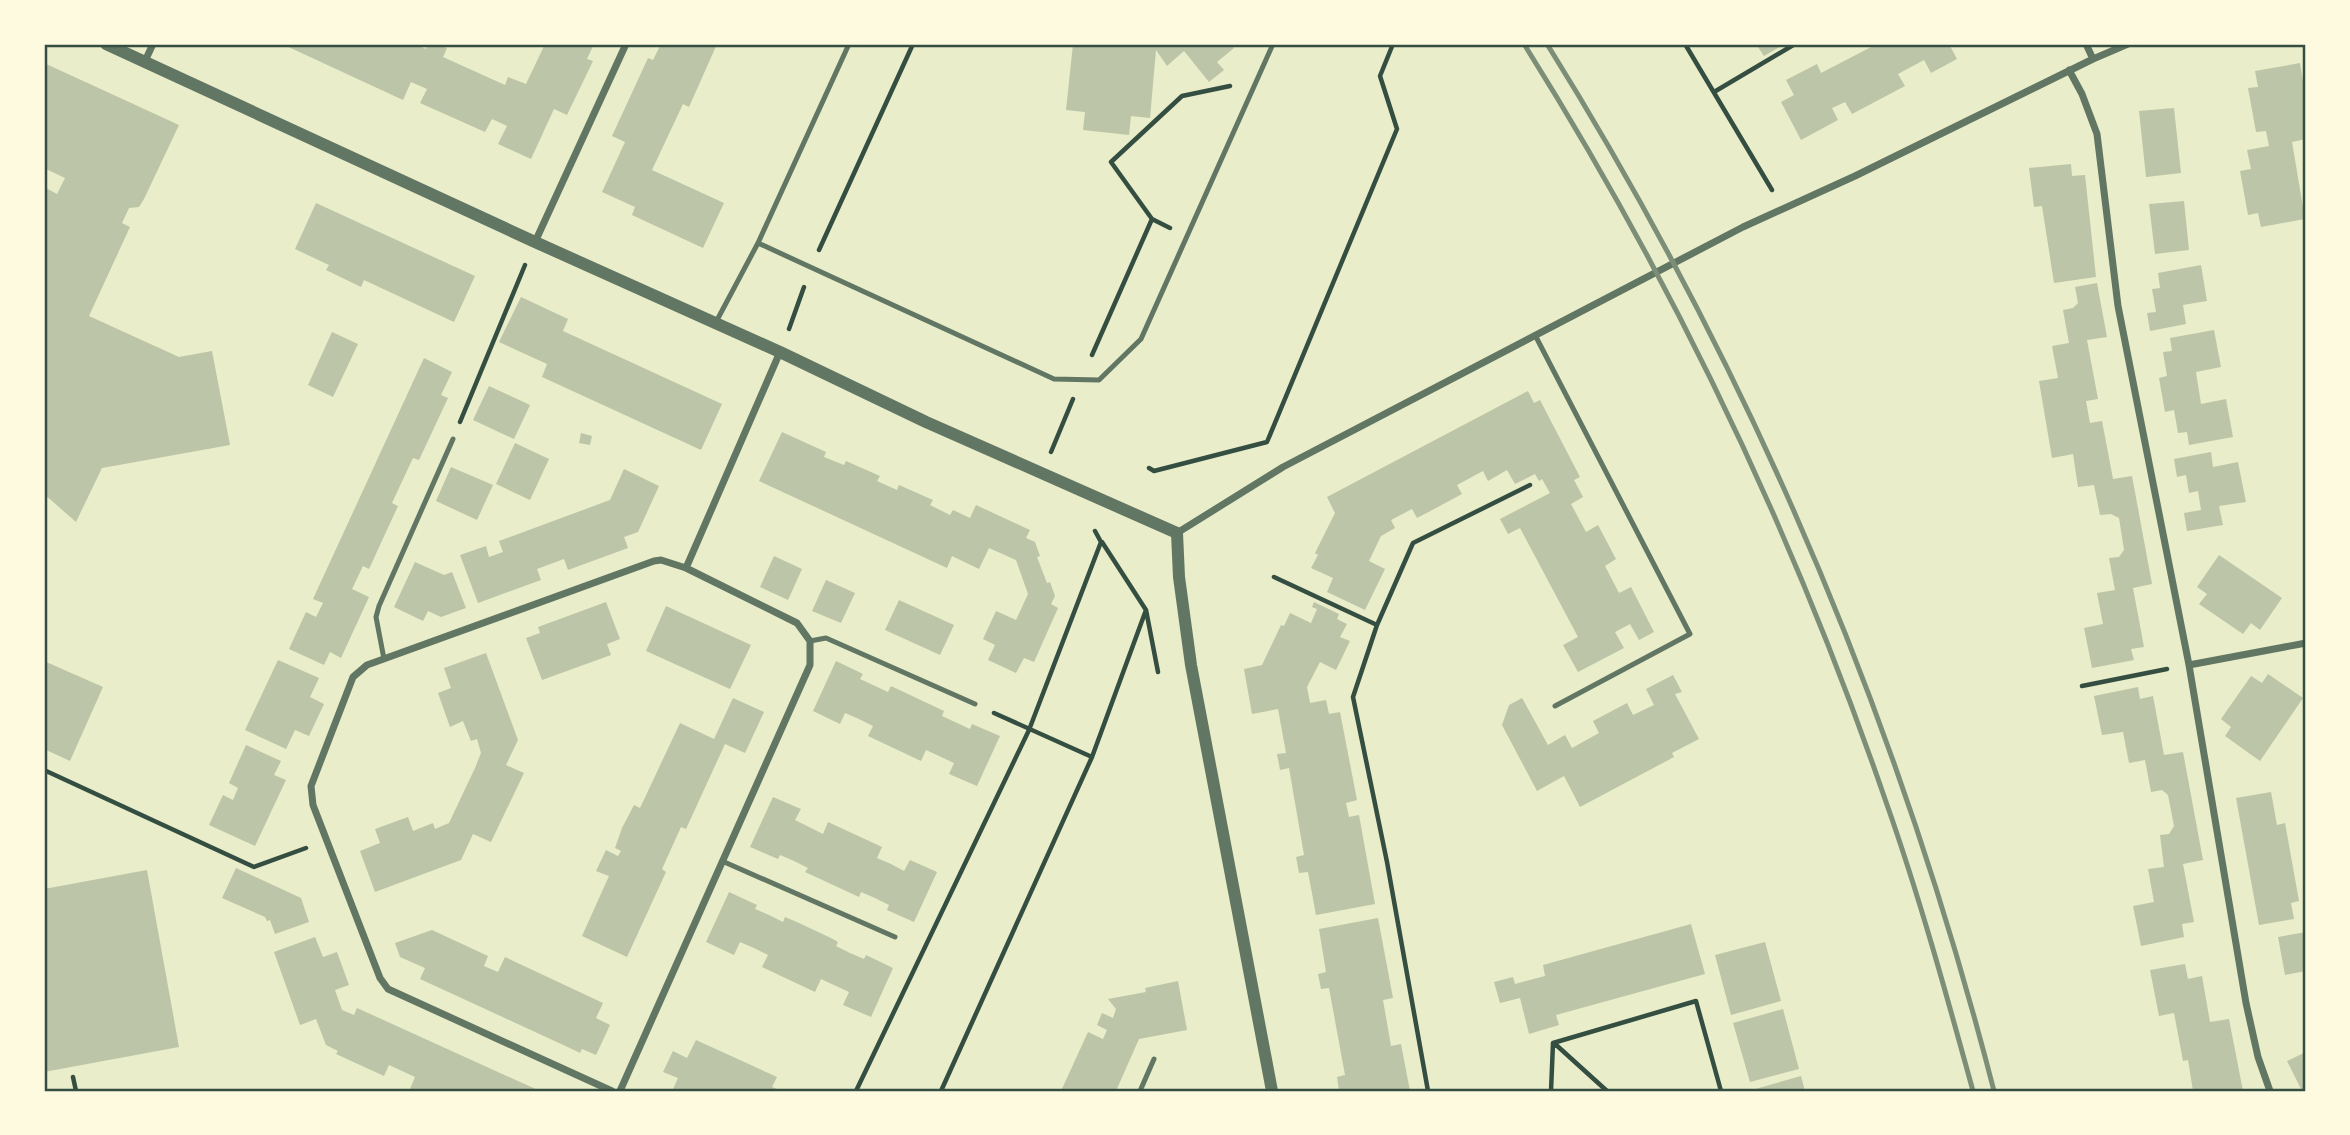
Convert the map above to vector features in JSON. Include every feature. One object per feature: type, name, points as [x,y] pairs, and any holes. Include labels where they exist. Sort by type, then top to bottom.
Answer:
[{"type":"street","points":[[106,44],[780,352],[926,422],[1177,533]]},
{"type":"street","points":[[145,61],[153,44]]},
{"type":"street","points":[[535,242],[626,44]]},
{"type":"street","points":[[2086,44],[2092,59]]},
{"type":"street","points":[[1177,533],[1283,467],[1743,227],[2128,44]]},
{"type":"street","points":[[2069,70],[2082,94],[2097,134],[2118,306],[2189,665],[2246,1003],[2258,1057],[2270,1091]]},
{"type":"street","points":[[686,568],[780,352]]},
{"type":"street","points":[[1177,533],[1179,576],[1191,665],[1272,1091]]},
{"type":"street","points":[[612,1091],[388,989],[380,978],[313,805],[311,786],[353,677],[359,670],[383,659],[661,560],[686,568],[797,623],[810,641],[811,655],[807,674],[620,1091]]},
{"type":"street","points":[[2189,665],[2306,643]]},
{"type":"lane","points":[[715,324],[758,243],[849,44]]},
{"type":"lane","points":[[758,243],[1054,379],[1099,380],[1141,339],[1273,44]]},
{"type":"lane","points":[[1535,335],[1690,634],[1555,706]]},
{"type":"lane","points":[[383,659],[376,625],[379,606],[453,439]]},
{"type":"lane","points":[[810,641],[826,638],[975,704]]},
{"type":"lane","points":[[722,861],[895,937]]},
{"type":"lane","points":[[1140,1091],[1154,1059]]},
{"type":"path","points":[[780,352],[811,267],[913,44]]},
{"type":"path","points":[[1149,468],[1154,471],[1267,442],[1397,130],[1380,76],[1394,44]]},
{"type":"path","points":[[1685,44],[1783,210]]},
{"type":"path","points":[[1713,92],[1795,44]]},
{"type":"path","points":[[1042,474],[1152,219],[1111,162],[1182,96],[1230,86],[1235,76]]},
{"type":"path","points":[[453,439],[535,242]]},
{"type":"path","points":[[1428,1091],[1387,862],[1353,697],[1377,625],[1413,543],[1530,485]]},
{"type":"path","points":[[1095,531],[1146,610],[1158,672]]},
{"type":"path","points":[[856,1091],[1029,730],[1101,542]]},
{"type":"path","points":[[1274,577],[1377,625]]},
{"type":"path","points":[[941,1091],[1092,757],[1146,610]]},
{"type":"path","points":[[2082,686],[2189,665]]},
{"type":"path","points":[[975,704],[1092,757]]},
{"type":"path","points":[[44,770],[254,867],[327,840]]},
{"type":"path","points":[[1553,1042],[1696,1001],[1721,1091]]},
{"type":"path","points":[[1551,1091],[1553,1042]]},
{"type":"path","points":[[1553,1042],[1607,1091]]},
{"type":"path","points":[[74,1077],[76,1091]]},
{"type":"building","points":[[282,44],[415,44],[426,49],[428,44],[437,44],[447,48],[443,57],[505,85],[508,77],[526,84],[545,44],[594,44],[587,59],[593,61],[567,115],[554,109],[531,159],[498,144],[507,126],[492,119],[485,132],[420,103],[427,89],[411,82],[403,100]]},
{"type":"building","points":[[661,44],[717,44],[689,107],[683,104],[652,170],[724,203],[703,248],[632,215],[635,207],[602,192],[625,142],[612,136],[648,58],[653,60]]},
{"type":"building","points":[[1073,44],[1230,44],[1234,48],[1217,62],[1224,70],[1209,82],[1184,51],[1167,66],[1156,50],[1150,118],[1131,116],[1129,135],[1083,130],[1085,112],[1066,110]]},
{"type":"building","points":[[1756,44],[1785,44],[1764,56]]},
{"type":"building","points":[[1877,44],[1949,44],[1957,59],[1931,73],[1924,60],[1898,74],[1905,86],[1852,114],[1845,102],[1832,108],[1838,120],[1801,140],[1781,102],[1794,95],[1786,80],[1817,64],[1821,73]]},
{"type":"building","points":[[44,63],[179,125],[144,199],[139,207],[129,208],[122,223],[130,227],[89,316],[179,357],[212,351],[230,445],[102,468],[76,522],[44,494],[44,193],[46,188],[57,194],[65,178],[44,168]]},
{"type":"building","points":[[2300,63],[2306,99],[2306,139],[2292,142],[2305,219],[2261,227],[2258,213],[2248,215],[2240,171],[2251,169],[2247,150],[2269,146],[2266,131],[2256,132],[2248,88],[2258,87],[2255,71]]},
{"type":"building","points":[[2174,108],[2181,173],[2146,177],[2139,111]]},
{"type":"building","points":[[2071,164],[2072,176],[2085,175],[2096,277],[2054,283],[2042,206],[2034,207],[2029,168]]},
{"type":"building","points":[[2184,201],[2189,250],[2155,254],[2149,204]]},
{"type":"building","points":[[316,203],[475,276],[454,322],[364,280],[361,287],[326,270],[329,265],[295,249]]},
{"type":"building","points":[[2201,265],[2207,301],[2183,305],[2186,324],[2150,331],[2147,313],[2156,312],[2152,289],[2160,288],[2158,273]]},
{"type":"building","points":[[2097,283],[2107,337],[2087,340],[2098,399],[2086,401],[2090,423],[2102,421],[2113,479],[2132,476],[2152,584],[2133,588],[2144,647],[2131,649],[2134,660],[2092,668],[2084,628],[2103,624],[2097,593],[2115,590],[2109,558],[2119,557],[2124,550],[2119,518],[2111,514],[2100,515],[2094,485],[2078,487],[2073,454],[2052,458],[2039,381],[2058,378],[2052,346],[2069,343],[2063,310],[2073,308],[2078,303],[2075,287]]},
{"type":"building","points":[[521,297],[568,319],[563,331],[722,404],[701,450],[542,377],[547,364],[499,342]]},
{"type":"building","points":[[2214,330],[2221,367],[2196,372],[2201,404],[2226,399],[2233,437],[2189,445],[2187,432],[2178,433],[2174,410],[2165,412],[2159,378],[2167,376],[2163,352],[2172,351],[2170,338]]},
{"type":"building","points":[[332,332],[358,344],[333,397],[308,385]]},
{"type":"building","points":[[424,358],[452,372],[441,395],[448,398],[419,460],[413,458],[392,503],[398,506],[369,569],[363,566],[352,589],[369,597],[341,658],[330,652],[324,665],[289,649],[306,612],[316,617],[323,603],[313,599]]},
{"type":"building","points":[[489,386],[530,405],[514,439],[473,420]]},
{"type":"building","points":[[1528,391],[1534,403],[1540,400],[1580,477],[1574,480],[1583,497],[1571,504],[1586,532],[1598,525],[1616,559],[1605,566],[1619,593],[1631,587],[1654,632],[1639,640],[1630,624],[1615,632],[1624,648],[1578,672],[1563,645],[1578,637],[1520,528],[1508,534],[1500,519],[1550,493],[1542,479],[1539,481],[1535,474],[1515,484],[1507,470],[1488,481],[1483,471],[1457,485],[1462,494],[1436,508],[1417,518],[1412,509],[1391,520],[1395,528],[1381,536],[1369,561],[1385,569],[1365,610],[1327,592],[1333,578],[1311,568],[1318,555],[1315,553],[1335,513],[1327,497]]},
{"type":"building","points":[[782,432],[826,452],[824,457],[844,465],[846,461],[880,476],[877,481],[897,490],[899,485],[933,500],[930,505],[950,515],[953,510],[970,518],[976,505],[1030,530],[1026,538],[1035,542],[1040,556],[1037,557],[1055,596],[1051,604],[1058,608],[1034,662],[1024,658],[1016,673],[988,660],[995,645],[983,639],[996,611],[1016,620],[1028,594],[1016,560],[989,548],[979,569],[952,556],[947,568],[759,481]]},
{"type":"building","points":[[581,433],[592,436],[590,445],[579,443]]},
{"type":"building","points":[[515,443],[549,459],[530,500],[496,484]]},
{"type":"building","points":[[2211,452],[2213,467],[2238,462],[2246,502],[2219,506],[2223,525],[2187,531],[2184,513],[2201,510],[2198,491],[2189,493],[2186,475],[2177,477],[2174,459]]},
{"type":"building","points":[[451,467],[493,485],[477,520],[436,501]]},
{"type":"building","points":[[624,469],[659,486],[638,532],[624,537],[628,548],[568,570],[564,559],[537,569],[541,580],[478,603],[460,555],[486,546],[489,557],[503,552],[499,541],[610,500]]},
{"type":"building","points":[[2219,555],[2282,598],[2260,630],[2251,623],[2243,634],[2199,604],[2207,594],[2197,587]]},
{"type":"building","points":[[774,556],[802,569],[788,600],[760,587]]},
{"type":"building","points":[[415,562],[444,575],[452,572],[466,608],[441,617],[428,611],[423,621],[394,607]]},
{"type":"building","points":[[826,580],[855,593],[841,623],[812,611]]},
{"type":"building","points":[[899,600],[954,625],[940,655],[885,630]]},
{"type":"building","points":[[606,602],[620,639],[607,644],[611,655],[542,680],[526,638],[540,633],[538,627]]},
{"type":"building","points":[[1314,602],[1339,614],[1337,619],[1347,624],[1340,637],[1350,641],[1336,670],[1320,662],[1307,687],[1310,703],[1326,700],[1329,714],[1340,712],[1357,800],[1346,803],[1349,817],[1359,815],[1375,904],[1316,915],[1308,872],[1299,873],[1296,857],[1304,855],[1289,768],[1280,770],[1277,754],[1286,753],[1278,709],[1252,714],[1244,669],[1262,665],[1281,625],[1284,626],[1290,613],[1311,623],[1317,609],[1312,607]]},
{"type":"building","points":[[666,606],[751,645],[730,689],[646,651]]},
{"type":"building","points":[[486,653],[518,740],[506,765],[524,773],[491,842],[473,834],[461,860],[375,892],[360,851],[380,843],[375,829],[408,817],[413,831],[433,823],[435,829],[449,823],[475,768],[481,753],[477,739],[471,741],[463,721],[450,727],[438,693],[451,688],[444,668]]},
{"type":"building","points":[[278,660],[319,678],[310,697],[324,704],[309,736],[295,730],[286,749],[245,730]]},
{"type":"building","points":[[44,661],[103,687],[70,761],[44,749]]},
{"type":"building","points":[[836,661],[863,674],[860,679],[888,692],[891,686],[944,711],[942,716],[970,729],[972,724],[1000,736],[977,786],[949,774],[954,763],[926,750],[921,761],[868,736],[873,726],[859,719],[845,713],[840,724],[813,711]]},
{"type":"building","points":[[2268,674],[2303,698],[2260,761],[2225,736],[2231,727],[2221,719],[2251,676],[2262,683]]},
{"type":"building","points":[[1673,675],[1682,692],[1675,694],[1699,739],[1672,753],[1674,757],[1580,807],[1564,776],[1537,791],[1502,725],[1509,705],[1522,698],[1548,745],[1565,735],[1572,748],[1599,733],[1593,721],[1627,703],[1633,715],[1654,705],[1646,689]]},
{"type":"building","points":[[2138,687],[2140,699],[2153,696],[2164,755],[2183,752],[2203,860],[2183,864],[2194,922],[2182,924],[2184,937],[2141,946],[2133,906],[2154,902],[2148,869],[2164,867],[2160,835],[2169,834],[2174,826],[2168,795],[2162,790],[2151,792],[2145,760],[2129,763],[2123,732],[2102,735],[2094,696]]},
{"type":"building","points":[[733,698],[764,712],[745,753],[725,744],[686,829],[681,827],[662,869],[666,872],[627,957],[582,936],[609,876],[596,871],[606,850],[618,856],[621,851],[615,848],[622,828],[634,805],[640,808],[680,723],[714,739]]},
{"type":"building","points":[[246,745],[281,761],[274,775],[286,780],[255,846],[209,825],[223,795],[233,800],[238,788],[229,783]]},
{"type":"building","points":[[2271,792],[2277,825],[2285,823],[2299,901],[2291,903],[2294,919],[2259,925],[2236,798]]},
{"type":"building","points":[[773,797],[801,809],[795,820],[823,834],[828,822],[882,847],[877,858],[904,871],[910,860],[937,872],[914,922],[887,910],[889,905],[875,898],[861,892],[859,897],[805,872],[808,868],[794,861],[780,855],[778,859],[750,847]]},
{"type":"building","points":[[236,868],[301,898],[309,922],[275,934],[270,920],[267,921],[265,917],[222,898]]},
{"type":"building","points":[[147,870],[179,1047],[44,1072],[44,889]]},
{"type":"building","points":[[729,892],[757,905],[755,909],[783,922],[785,917],[831,938],[838,942],[836,946],[850,953],[864,959],[866,955],[893,968],[871,1017],[843,1005],[849,992],[821,979],[815,992],[762,967],[768,955],[754,948],[740,942],[734,955],[706,942]]},
{"type":"building","points":[[1378,918],[1393,998],[1383,1000],[1391,1046],[1401,1044],[1410,1091],[1339,1091],[1337,1077],[1345,1075],[1329,988],[1321,989],[1318,974],[1326,972],[1319,929]]},
{"type":"building","points":[[1691,924],[1705,974],[1556,1015],[1559,1025],[1529,1034],[1520,998],[1500,1003],[1494,982],[1513,977],[1515,984],[1545,976],[1543,965]]},
{"type":"building","points":[[432,930],[488,956],[484,966],[498,972],[505,957],[603,1003],[596,1018],[610,1025],[596,1055],[582,1049],[580,1053],[420,979],[425,968],[400,957],[395,943]]},
{"type":"building","points":[[2306,932],[2306,971],[2285,975],[2278,937]]},
{"type":"building","points":[[315,937],[323,957],[337,952],[349,985],[335,990],[342,1010],[354,1015],[357,1008],[540,1091],[415,1091],[410,1089],[415,1077],[389,1065],[384,1076],[336,1054],[338,1051],[326,1045],[316,1019],[300,1025],[274,952]]},
{"type":"building","points":[[1765,942],[1781,1001],[1731,1015],[1715,955]]},
{"type":"building","points":[[2185,964],[2188,979],[2202,976],[2210,1022],[2229,1019],[2243,1091],[2193,1091],[2188,1060],[2183,1061],[2174,1013],[2159,1016],[2150,970]]},
{"type":"building","points":[[1178,981],[1187,1030],[1139,1039],[1116,1091],[1061,1091],[1088,1032],[1103,1039],[1107,1030],[1097,1025],[1102,1013],[1113,1018],[1116,1009],[1108,999],[1146,992],[1145,988]]},
{"type":"building","points":[[1783,1009],[1799,1069],[1750,1082],[1733,1023]]},
{"type":"building","points":[[696,1040],[777,1077],[772,1087],[782,1091],[673,1089],[678,1078],[663,1072],[673,1051],[687,1058]]},
{"type":"building","points":[[2306,1052],[2306,1091],[2302,1091],[2287,1061]]},
{"type":"building","points":[[1801,1076],[1805,1091],[1752,1091],[1752,1090]]},
{"type":"railway","points":[[1524,44],[1579,134],[1680,317],[1770,507],[1811,603],[1885,799],[1921,908],[1973,1091]]},
{"type":"railway","points":[[1547,44],[1620,167],[1689,292],[1752,420],[1811,550],[1864,683],[1912,817],[1956,953],[1994,1091]]}]
